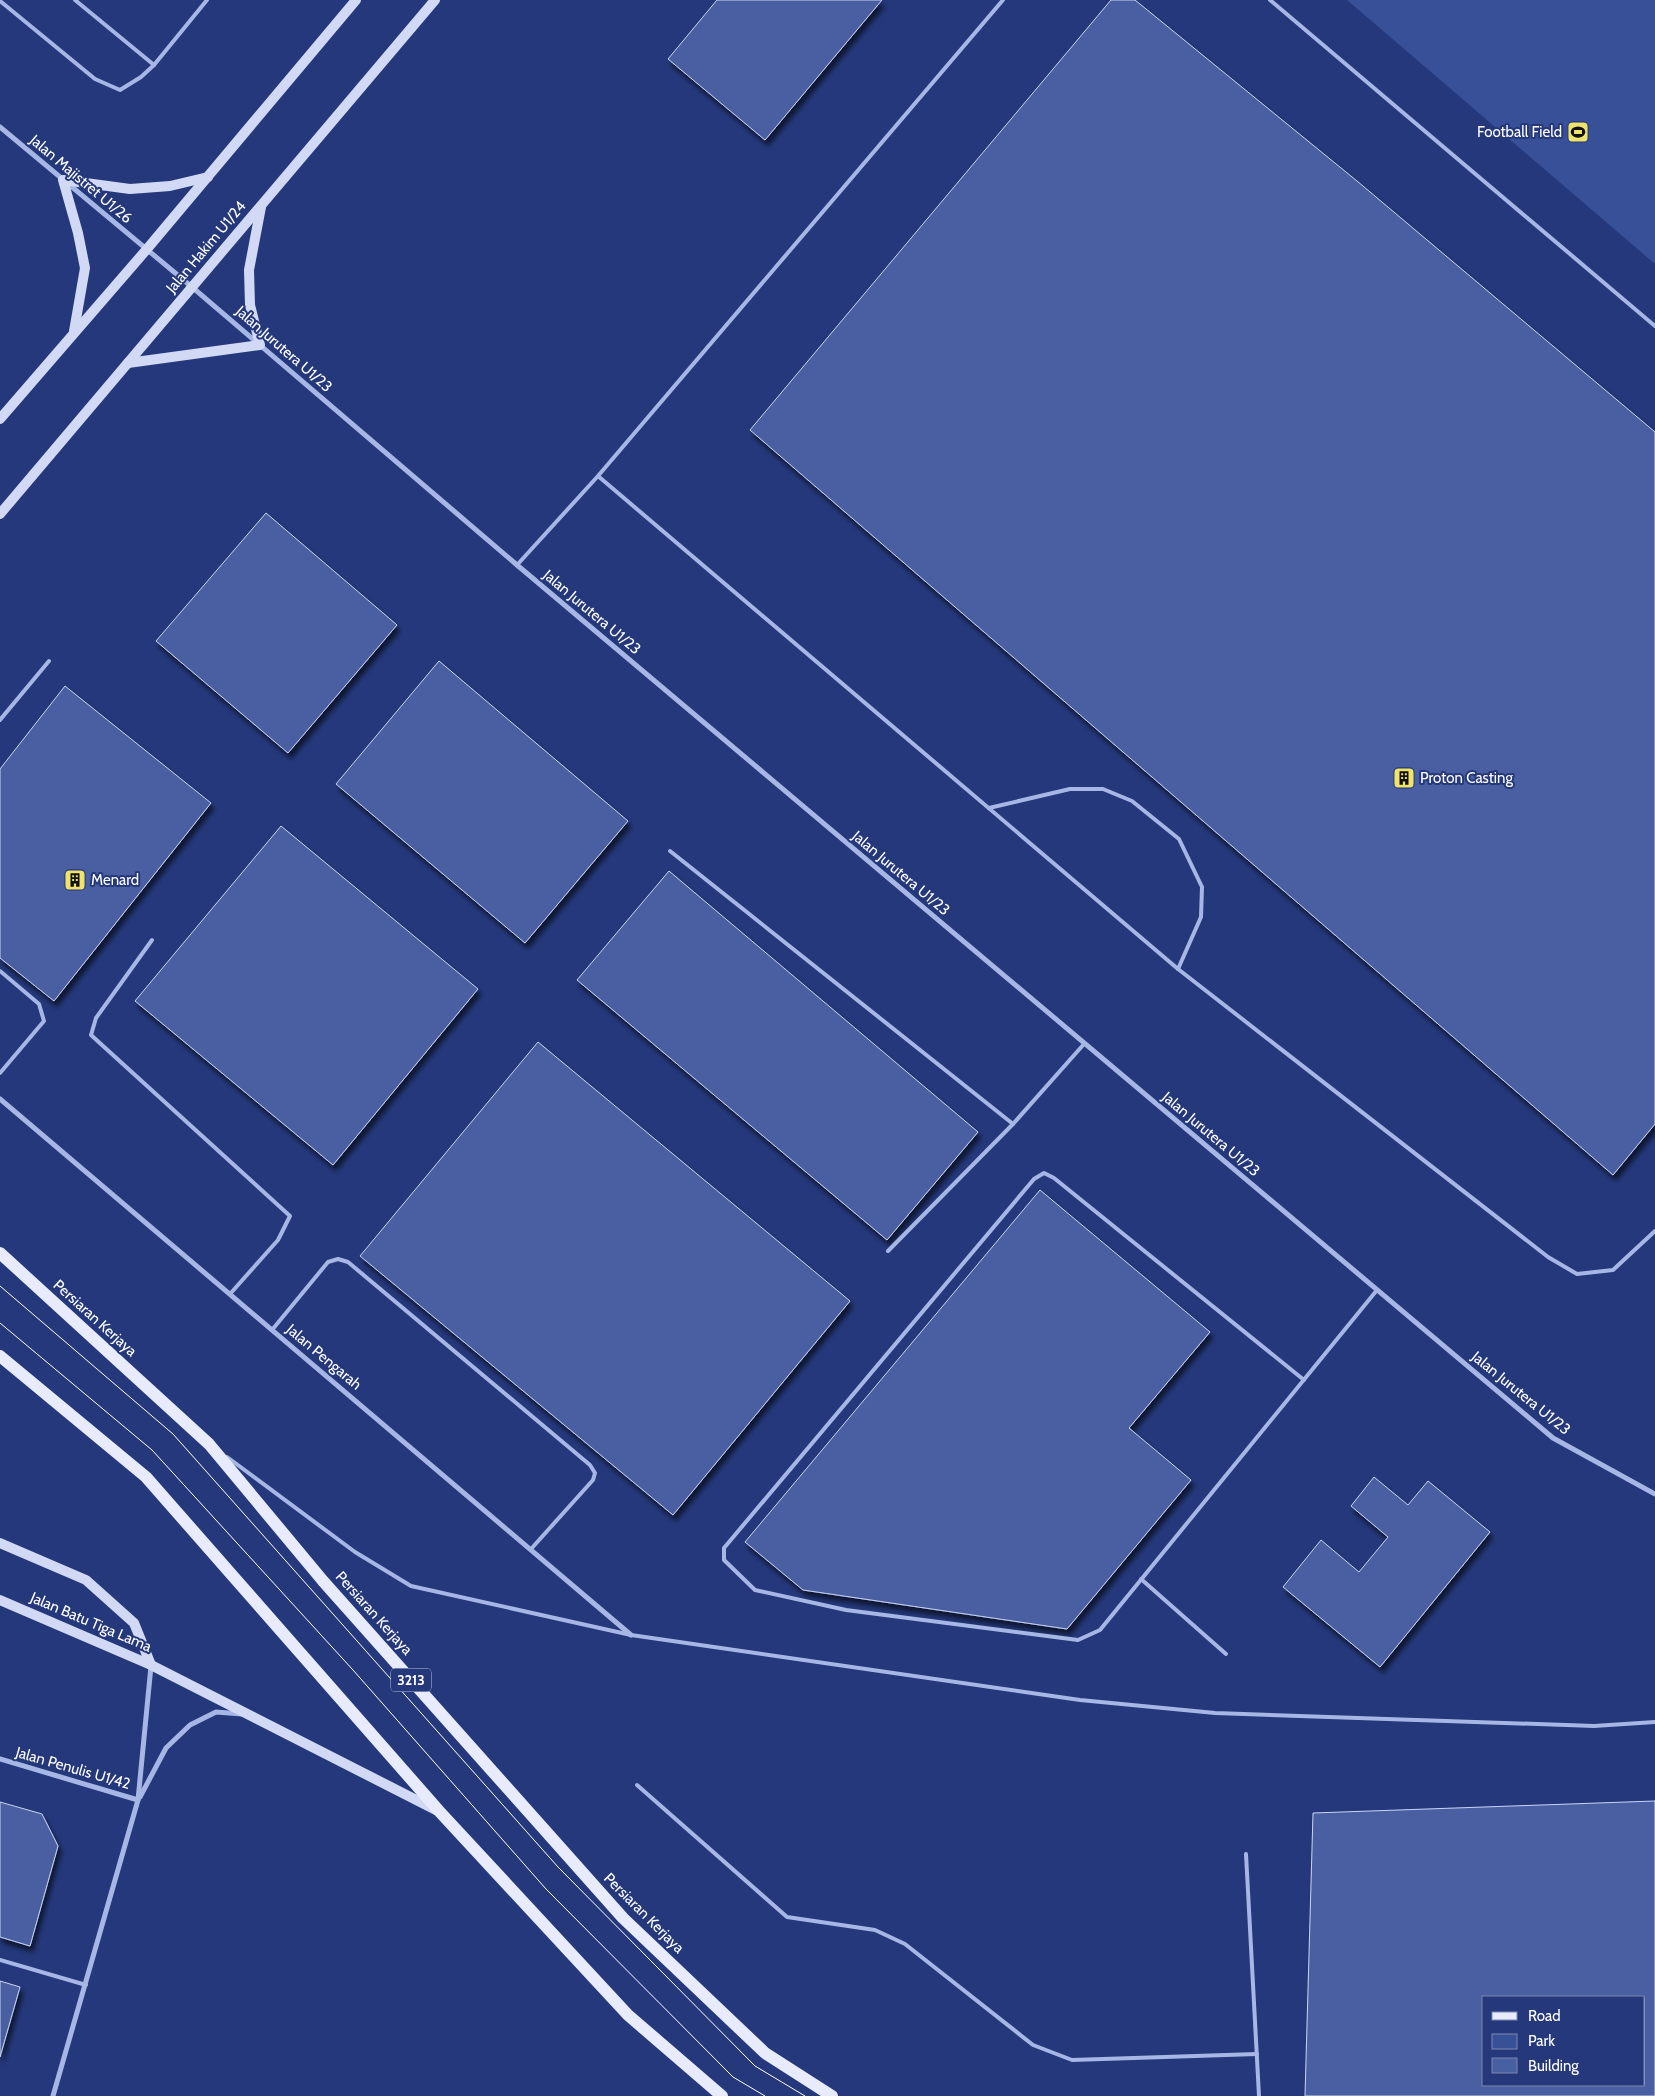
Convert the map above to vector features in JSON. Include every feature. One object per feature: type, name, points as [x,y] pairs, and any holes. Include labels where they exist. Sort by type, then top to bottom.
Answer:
[{"type":"main road","name":"Persiaran Kerjaya","points":[[0,1253],[209,1444],[323,1581],[623,1918],[765,2053],[832,2096]]},
{"type":"main road","points":[[0,1356],[146,1477],[439,1811],[628,2015],[722,2096]]},
{"type":"street","points":[[0,419],[147,249],[356,0]]},
{"type":"street","name":"Jalan Hakim U1/24","points":[[0,514],[435,0]]},
{"type":"street","name":"Jalan Majistret U1/26","points":[[0,127],[147,249]]},
{"type":"street","points":[[74,332],[85,268],[78,233],[63,180],[130,189],[170,186],[208,177]]},
{"type":"street","points":[[128,363],[260,345],[250,305],[249,270],[261,206]]},
{"type":"street","name":"Jalan Jurutera U1/23","points":[[147,249],[517,565],[1553,1438],[1655,1494]]},
{"type":"street","name":"Jalan Pengarah","points":[[0,1099],[631,1635]]},
{"type":"street","name":"Jalan Batu Tiga Lama","points":[[0,1543],[86,1580],[134,1623],[151,1665]]},
{"type":"street","name":"Jalan Batu Tiga Lama","points":[[0,1600],[151,1665]]},
{"type":"street","points":[[53,2096],[138,1800],[151,1665],[439,1811]]},
{"type":"street","points":[[138,1800],[166,1748],[190,1725],[216,1712],[252,1715]]},
{"type":"street","name":"Jalan Penulis U1/42","points":[[0,1759],[138,1800]]},
{"type":"lane","points":[[0,0],[95,79],[120,90],[141,77],[154,65],[207,0]]},
{"type":"lane","points":[[75,0],[154,65]]},
{"type":"lane","points":[[517,565],[598,476],[1002,0]]},
{"type":"lane","points":[[1270,0],[1655,326]]},
{"type":"lane","points":[[598,476],[1178,969],[1548,1257],[1577,1274],[1613,1270],[1655,1231]]},
{"type":"lane","points":[[0,720],[49,661]]},
{"type":"lane","points":[[989,808],[1070,789],[1103,789],[1132,801],[1179,839],[1202,887],[1201,916],[1178,969]]},
{"type":"lane","points":[[670,851],[1013,1124]]},
{"type":"lane","points":[[152,940],[96,1018],[90,1035],[290,1216],[278,1240],[230,1294]]},
{"type":"lane","points":[[0,970],[39,1004],[44,1021],[0,1073]]},
{"type":"lane","points":[[888,1251],[1013,1124],[1084,1044]]},
{"type":"lane","points":[[1304,1380],[1054,1178],[1044,1173],[1034,1179],[1027,1187],[730,1541],[723,1553],[724,1560],[755,1590],[846,1610],[1078,1640],[1100,1630],[1141,1579],[1304,1380],[1377,1290]]},
{"type":"lane","points":[[272,1330],[328,1262],[338,1259],[348,1262],[590,1465],[595,1473],[593,1480],[531,1549]]},
{"type":"lane","points":[[209,1444],[355,1552],[411,1586],[631,1635],[1080,1700],[1214,1712],[1594,1726],[1655,1722]]},
{"type":"lane","points":[[1141,1579],[1226,1654]]},
{"type":"lane","points":[[637,1785],[787,1917],[875,1930],[905,1944],[1033,2045],[1072,2060],[1257,2054]]},
{"type":"lane","points":[[1246,1854],[1259,2096]]},
{"type":"lane","points":[[0,1960],[86,1985]]},
{"type":"green space","name":"Football Field","points":[[1347,0],[1655,0],[1655,264]]},
{"type":"building","points":[[717,0],[882,0],[765,140],[668,59]]},
{"type":"building","name":"Proton Casting","points":[[1111,0],[1135,0],[1357,181],[1655,432],[1655,1124],[1613,1175],[750,430]]},
{"type":"building","points":[[266,513],[397,625],[288,753],[156,641]]},
{"type":"building","points":[[439,661],[628,821],[525,943],[336,784]]},
{"type":"building","name":"Menard","points":[[65,686],[211,803],[54,1001],[0,958],[0,769]]},
{"type":"building","points":[[281,826],[478,989],[333,1165],[135,1001]]},
{"type":"building","points":[[669,871],[978,1132],[887,1240],[577,980]]},
{"type":"building","points":[[538,1042],[850,1301],[673,1515],[360,1256]]},
{"type":"building","points":[[1040,1190],[1210,1332],[1129,1428],[1191,1480],[1067,1629],[803,1590],[745,1542]]},
{"type":"building","points":[[1374,1477],[1408,1505],[1428,1481],[1490,1532],[1380,1667],[1283,1587],[1321,1540],[1359,1572],[1388,1537],[1351,1506]]},
{"type":"building","points":[[1655,1801],[1655,2096],[1305,2096],[1313,1813]]},
{"type":"building","points":[[0,1802],[42,1814],[58,1846],[30,1946],[0,1937]]},
{"type":"building","points":[[0,1981],[20,1987],[0,2057]]},
{"type":"tram line","points":[[0,1286],[173,1434],[558,1867],[755,2066],[805,2096]]},
{"type":"tram line","points":[[0,1323],[152,1450],[353,1670],[546,1889],[733,2077],[765,2096]]},
{"type":"place","name":"Football Field","points":[[1578,132]]},
{"type":"place","name":"Proton Casting","points":[[1404,778]]},
{"type":"place","name":"Menard","points":[[75,880]]}]
